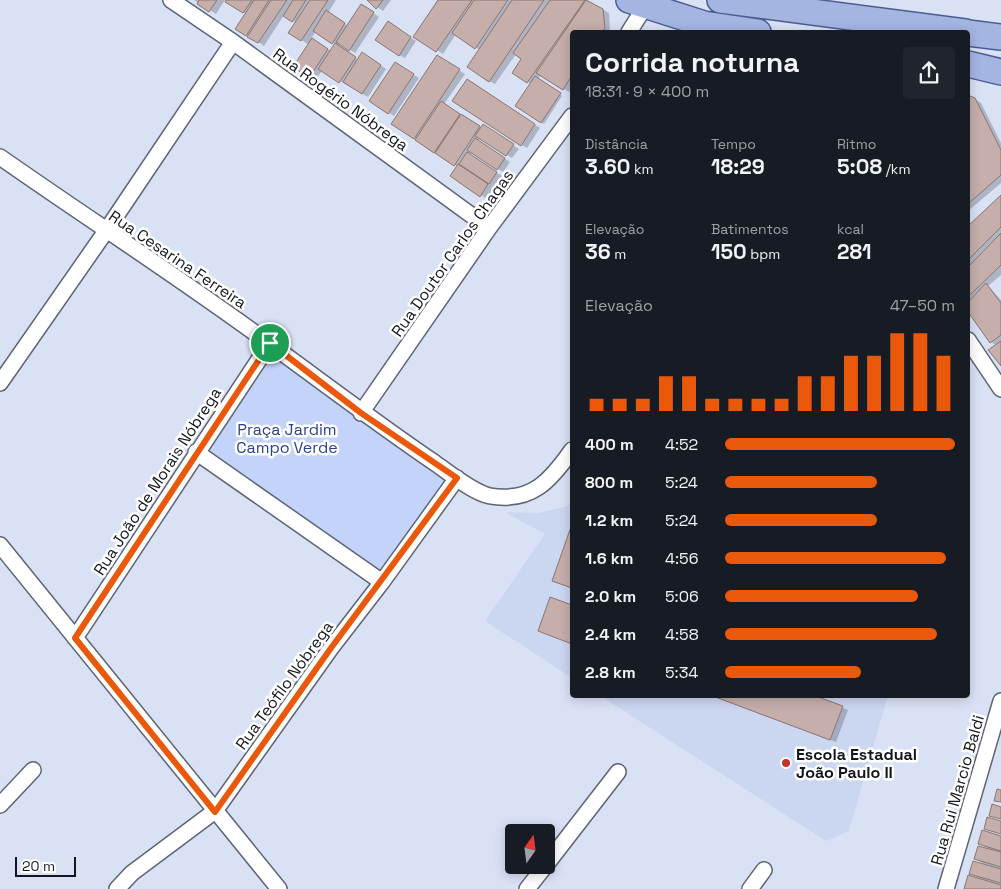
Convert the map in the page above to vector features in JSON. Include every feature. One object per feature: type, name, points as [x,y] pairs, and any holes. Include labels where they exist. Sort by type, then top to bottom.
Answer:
[{"type":"main road","points":[[720,0],[944,30]]},
{"type":"main road","points":[[638,3],[704,24],[744,30]]},
{"type":"main road","points":[[970,33],[1001,37]]},
{"type":"main road","points":[[970,64],[1001,72]]},
{"type":"street","name":"Rua Rogério Nóbrega","points":[[171,0],[234,42],[489,228]]},
{"type":"street","points":[[630,30],[638,3]]},
{"type":"street","points":[[0,383],[234,42]]},
{"type":"street","name":"Rua Doutor Carlos Chagas","points":[[361,413],[489,228],[570,119]]},
{"type":"street","name":"Rua Cesarina Ferreira","points":[[0,157],[270,343],[361,413],[457,478],[488,496],[506,498],[521,496],[538,488],[554,476],[570,453]]},
{"type":"street","name":"Rua João de Morais Nóbrega","points":[[75,638],[196,452],[270,343]]},
{"type":"street","points":[[970,343],[1001,389]]},
{"type":"street","points":[[196,452],[382,582]]},
{"type":"street","name":"Rua Teófilo Nóbrega","points":[[117,889],[132,873],[215,812],[331,648],[382,582],[457,478]]},
{"type":"street","points":[[0,545],[279,889]]},
{"type":"street","name":"Rua Rui Marcio Baldi","points":[[946,889],[1001,701]]},
{"type":"street","points":[[0,805],[33,770]]},
{"type":"street","points":[[555,853],[618,772]]},
{"type":"street","points":[[750,889],[764,870]]},
{"type":"street","points":[[527,889],[539,874]]},
{"type":"shaded area","points":[[570,503],[570,677],[485,621],[545,534],[505,512],[539,513],[568,506]]},
{"type":"shaded area","name":"Escola Estadual João Paulo II","points":[[604,698],[887,698],[849,831],[826,841]]},
{"type":"green space","name":"Praça Jardim Campo Verde","points":[[271,353],[447,481],[380,576],[202,452]]},
{"type":"building","points":[[199,0],[217,0],[209,12],[197,4]]},
{"type":"building","points":[[226,0],[252,0],[243,13],[225,2]]},
{"type":"building","points":[[254,0],[269,0],[246,36],[235,29]]},
{"type":"building","points":[[271,0],[287,0],[258,43],[247,37]]},
{"type":"building","points":[[293,0],[306,0],[292,22],[283,16]]},
{"type":"building","points":[[310,0],[328,0],[301,41],[288,33]]},
{"type":"building","points":[[367,0],[383,0],[376,9]]},
{"type":"building","points":[[438,0],[472,0],[436,52],[413,37]]},
{"type":"building","points":[[474,0],[508,0],[475,49],[452,33]]},
{"type":"building","points":[[512,0],[544,0],[489,82],[467,67]]},
{"type":"building","points":[[550,0],[585,0],[527,83],[512,73],[521,59],[513,53]]},
{"type":"building","points":[[586,0],[603,9],[605,28],[604,30],[570,30],[570,78],[563,90],[536,73]]},
{"type":"building","points":[[361,4],[374,12],[349,51],[336,42]]},
{"type":"building","points":[[326,10],[345,23],[332,44],[313,31]]},
{"type":"building","points":[[388,21],[411,37],[399,56],[375,40]]},
{"type":"building","points":[[312,38],[328,49],[309,78],[293,67]]},
{"type":"building","points":[[335,43],[356,57],[339,83],[318,69]]},
{"type":"building","points":[[362,52],[381,65],[362,94],[343,82]]},
{"type":"building","points":[[437,55],[460,69],[414,139],[391,124]]},
{"type":"building","points":[[395,62],[414,74],[388,114],[369,101]]},
{"type":"building","points":[[535,76],[561,93],[541,123],[515,106]]},
{"type":"building","points":[[467,79],[535,124],[521,146],[452,101]]},
{"type":"building","points":[[970,96],[975,98],[1001,150],[1001,175],[970,202]]},
{"type":"building","points":[[441,101],[460,114],[434,153],[415,140]]},
{"type":"building","points":[[461,114],[480,126],[454,166],[435,153]]},
{"type":"building","points":[[483,124],[514,144],[506,156],[475,136]]},
{"type":"building","points":[[475,138],[505,158],[497,170],[467,150]]},
{"type":"building","points":[[467,152],[497,172],[489,184],[459,164]]},
{"type":"building","points":[[458,164],[488,184],[480,197],[450,176]]},
{"type":"building","points":[[1001,195],[1001,227],[970,258],[970,224]]},
{"type":"building","points":[[1001,233],[1001,265],[970,295],[970,265]]},
{"type":"building","points":[[986,283],[1001,303],[1001,335],[990,343],[970,315],[970,300]]},
{"type":"building","points":[[1001,341],[1001,366],[988,350]]},
{"type":"building","points":[[570,530],[570,587],[552,581]]},
{"type":"building","points":[[550,597],[570,604],[570,643],[538,631]]},
{"type":"building","points":[[718,698],[821,698],[843,706],[830,740]]},
{"type":"building","points":[[997,789],[1001,790],[1001,802],[994,801]]},
{"type":"building","points":[[992,804],[1001,807],[1001,819],[989,816]]},
{"type":"building","points":[[987,817],[1001,821],[1001,834],[984,829]]},
{"type":"building","points":[[982,830],[1001,836],[1001,851],[978,844]]},
{"type":"building","points":[[978,846],[1001,852],[1001,867],[974,859]]},
{"type":"building","points":[[973,861],[1001,869],[1001,883],[969,874]]},
{"type":"building","points":[[968,875],[1001,885],[1001,889],[964,889]]},
{"type":"place","name":"Escola Estadual João Paulo II","points":[[786,763]]},
{"type":"route","points":[[270,343],[361,413],[457,478],[382,582],[331,648],[215,812],[75,638],[196,452],[270,343]]}]
